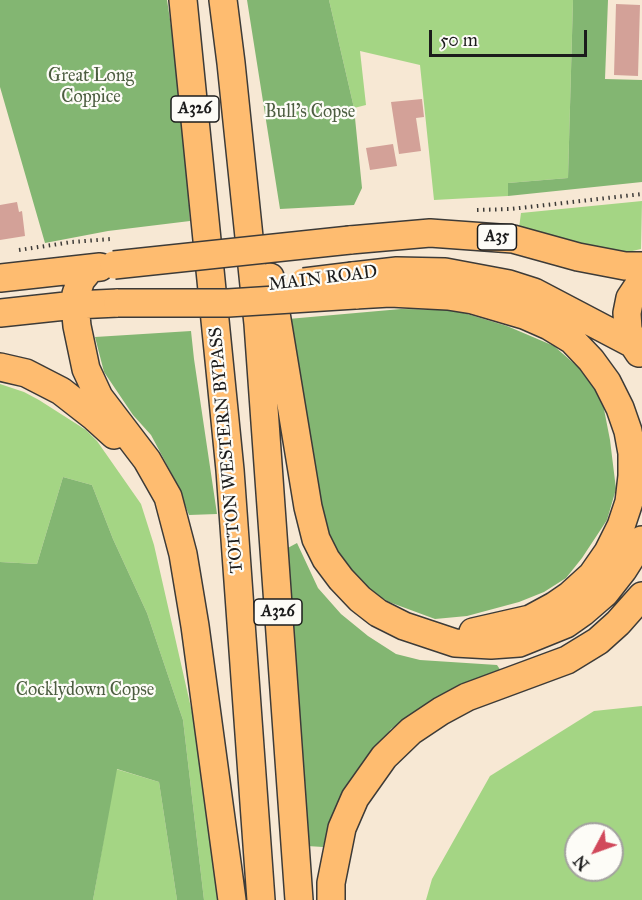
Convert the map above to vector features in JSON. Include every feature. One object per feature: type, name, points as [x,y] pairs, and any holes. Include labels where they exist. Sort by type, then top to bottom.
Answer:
[{"type":"main road","name":"TOTTON WESTERN BYPASS","points":[[183,0],[230,470],[261,900]]},
{"type":"main road","name":"TOTTON WESTERN BYPASS","points":[[223,0],[258,324],[299,900]]},
{"type":"main road","points":[[231,63],[278,319],[308,507],[316,538],[326,559],[360,599],[378,613],[418,631],[455,643],[491,645],[519,643],[566,624],[584,612],[605,593],[642,540]]},
{"type":"main road","name":"MAIN ROAD","points":[[0,278],[105,258],[430,233],[513,238],[578,257],[625,266],[642,266]]},
{"type":"main road","points":[[105,258],[81,280],[76,294],[75,305],[80,343],[90,378],[99,396],[147,460],[168,498],[183,554],[195,626],[232,900]]},
{"type":"main road","name":"MAIN ROAD","points":[[0,314],[75,305],[354,286],[397,271],[444,272],[509,284],[534,292],[639,354]]},
{"type":"main road","points":[[639,354],[628,329],[627,313],[630,298],[642,280]]},
{"type":"main road","points":[[354,286],[465,298],[524,315],[549,326],[572,340],[607,382],[620,408],[630,442],[632,476],[629,501],[621,526],[608,552],[592,575],[570,595],[530,619],[484,631],[461,633],[418,631]]},
{"type":"main road","points":[[0,367],[26,374],[61,391],[93,416],[128,449],[168,498]]},
{"type":"main road","points":[[331,900],[331,883],[342,828],[355,798],[384,757],[411,731],[458,701],[497,684],[567,660],[590,646],[618,623],[642,596]]},
{"type":"path","points":[[472,210],[511,209],[642,194]]},
{"type":"path","points":[[11,251],[72,242],[105,258]]},
{"type":"green space","name":"Great Long Coppice","points":[[0,0],[167,0],[182,98],[190,221],[108,231],[45,243],[0,87]]},
{"type":"green space","name":"Bull's Copse","points":[[247,0],[329,0],[354,108],[362,188],[354,205],[280,209]]},
{"type":"green space","points":[[329,0],[573,0],[568,178],[508,183],[508,196],[434,200],[420,65],[360,51],[366,105],[354,108]]},
{"type":"green space","points":[[573,0],[608,0],[605,79],[642,80],[642,182],[508,196],[508,183],[568,178]]},
{"type":"green space","points":[[642,201],[641,249],[628,252],[596,249],[519,228],[521,213]]},
{"type":"green space","points":[[401,309],[454,310],[507,326],[554,346],[587,375],[603,404],[616,489],[607,520],[566,578],[544,592],[519,602],[467,616],[435,619],[389,602],[362,586],[340,558],[324,525],[288,319]]},
{"type":"green space","points":[[191,331],[217,514],[189,515],[175,480],[151,435],[133,415],[104,372],[95,337]]},
{"type":"green space","points":[[0,384],[39,400],[86,430],[97,441],[141,504],[154,545],[194,721],[218,900],[204,900],[183,720],[147,613],[113,539],[92,485],[63,477],[37,564],[0,562]]},
{"type":"green space","name":"Cocklydown Copse","points":[[63,477],[92,485],[113,539],[147,613],[183,720],[204,900],[177,900],[159,782],[117,769],[93,900],[0,900],[0,562],[37,564]]},
{"type":"green space","points":[[297,543],[318,588],[341,614],[368,636],[396,654],[420,660],[497,665],[503,674],[427,705],[391,729],[352,782],[330,821],[323,847],[307,846],[284,550]]},
{"type":"green space","points":[[642,706],[642,900],[426,900],[432,879],[490,776],[594,711]]},
{"type":"green space","points":[[116,769],[159,782],[177,900],[93,900]]},
{"type":"building","points":[[616,4],[640,5],[638,76],[614,75]]},
{"type":"building","points":[[422,99],[424,117],[416,118],[421,151],[399,154],[391,102]]},
{"type":"building","points":[[393,144],[397,166],[370,170],[366,148]]},
{"type":"building","points":[[17,202],[19,212],[22,211],[25,236],[0,240],[0,205]]}]
